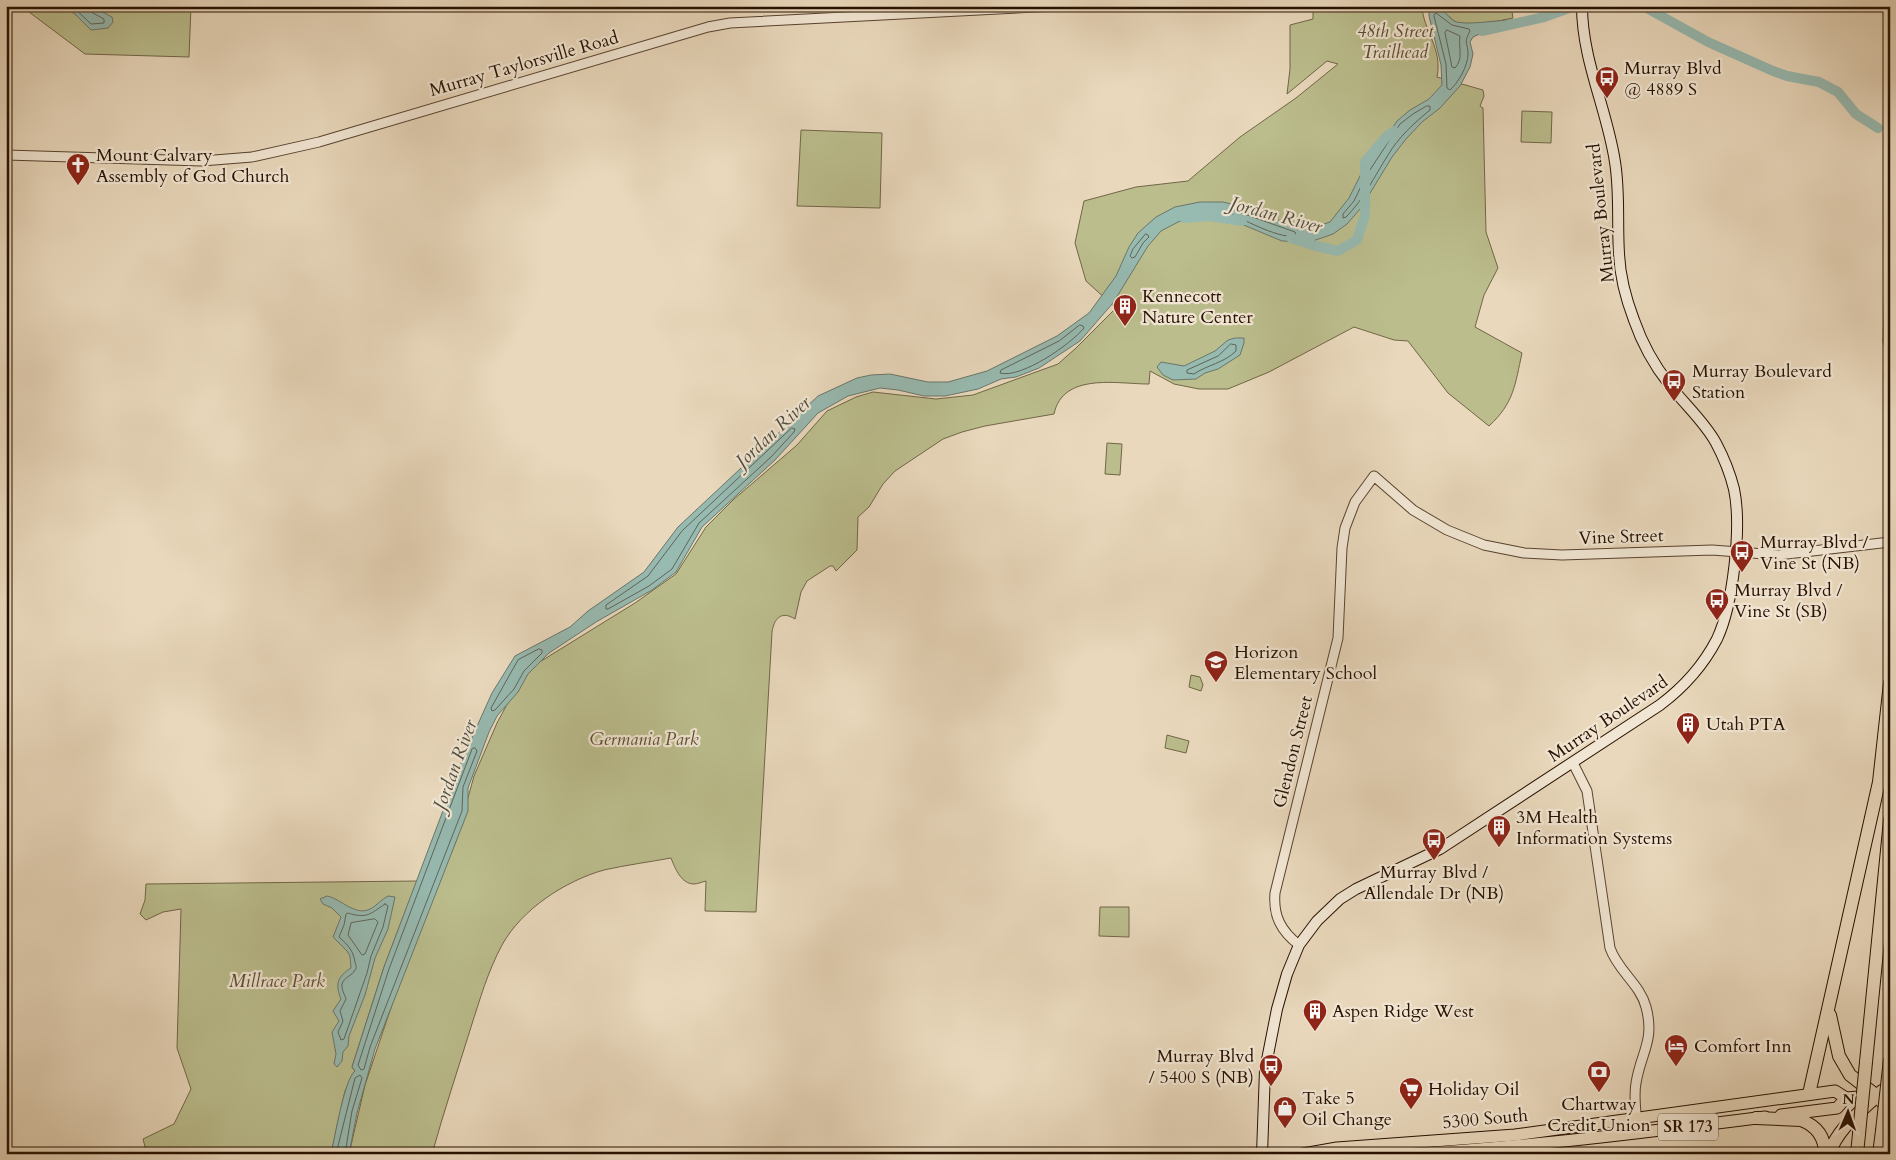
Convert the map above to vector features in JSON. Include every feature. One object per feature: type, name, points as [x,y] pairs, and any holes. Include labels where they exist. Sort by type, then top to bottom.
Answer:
[{"type":"highway","points":[[1809,1094],[1878,782],[1890,683]]},
{"type":"highway","points":[[1857,1154],[1890,820]]},
{"type":"highway","points":[[1829,1007],[1839,1056],[1850,1075],[1884,1096],[1890,1111]]},
{"type":"highway","points":[[1879,1154],[1890,1059]]},
{"type":"highway","points":[[1829,1154],[1837,1136],[1846,1124],[1884,1096],[1890,1085]]},
{"type":"highway","points":[[1756,1118],[1801,1120],[1807,1123],[1820,1133],[1825,1146],[1825,1154]]},
{"type":"main road","name":"Murray Boulevard","points":[[1262,1154],[1266,1070],[1282,992],[1299,945],[1317,921],[1328,909],[1356,889],[1440,849],[1676,694],[1696,672],[1717,638],[1726,615],[1735,553],[1735,498],[1726,464],[1707,428],[1668,382],[1652,358],[1638,331],[1627,299],[1619,254],[1618,190],[1615,163],[1606,119],[1586,50],[1582,8]]},
{"type":"main road","name":"5300 South","points":[[1303,1154],[1337,1148],[1515,1134],[1835,1091],[1846,1098],[1884,1096]]},
{"type":"main road","name":"5300 South","points":[[1409,1154],[1488,1149],[1638,1133],[1837,1108],[1846,1098]]},
{"type":"street","name":"Murray Taylorsville Road","points":[[6,155],[202,161],[252,158],[319,142],[699,30],[730,23],[1054,6]]},
{"type":"street","name":"Vine Street","points":[[1374,476],[1405,504],[1429,520],[1467,539],[1500,549],[1524,553],[1554,555],[1707,550],[1735,553],[1793,554],[1885,543]]},
{"type":"street","name":"Glendon Street","points":[[1299,945],[1286,934],[1278,921],[1275,908],[1275,893],[1338,638],[1343,534],[1355,502],[1374,476]]},
{"type":"street","points":[[1573,763],[1588,796],[1610,948],[1616,962],[1641,992],[1649,1022],[1648,1046],[1636,1082],[1638,1133]]},
{"type":"green space","points":[[21,6],[191,6],[189,57],[85,54]]},
{"type":"green space","points":[[1313,6],[1422,6],[1423,15],[1437,57],[1437,77],[1483,90],[1484,96],[1480,106],[1483,108],[1486,232],[1498,268],[1484,295],[1475,327],[1522,353],[1509,401],[1497,418],[1489,426],[1448,393],[1408,341],[1394,340],[1354,327],[1269,372],[1228,389],[1199,389],[1174,384],[1150,371],[1149,384],[1107,382],[1080,386],[1068,392],[1059,401],[1054,414],[985,426],[943,439],[895,471],[883,484],[869,507],[858,517],[857,550],[836,571],[833,566],[830,566],[807,581],[801,592],[795,619],[786,615],[779,617],[774,623],[756,912],[705,911],[706,881],[694,884],[685,881],[679,875],[671,858],[604,870],[574,881],[560,889],[533,908],[521,920],[502,945],[497,955],[481,996],[432,1154],[349,1154],[365,1085],[406,963],[456,841],[474,776],[497,723],[525,671],[635,603],[676,574],[706,527],[733,500],[797,445],[827,411],[856,397],[873,392],[936,399],[973,395],[1058,364],[1114,310],[1118,310],[1086,281],[1075,243],[1084,201],[1136,187],[1188,181],[1240,137],[1296,98],[1338,64],[1327,61],[1287,94],[1290,69],[1290,25],[1313,19]]},
{"type":"green space","points":[[1443,6],[1511,6],[1513,18],[1474,26],[1458,24],[1443,12]]},
{"type":"green space","points":[[1522,111],[1552,112],[1551,143],[1521,142]]},
{"type":"green space","points":[[1890,126],[1890,472],[1887,472],[1889,451],[1887,389],[1884,377],[1886,354],[1883,342]]},
{"type":"green space","points":[[801,130],[882,133],[880,208],[797,206]]},
{"type":"green space","points":[[1107,443],[1122,444],[1120,475],[1105,474]]},
{"type":"green space","points":[[1191,675],[1200,677],[1203,685],[1201,691],[1189,687]]},
{"type":"green space","points":[[1167,735],[1189,741],[1186,753],[1165,748]]},
{"type":"green space","name":"Millrace Park","points":[[417,881],[384,967],[352,1067],[355,1071],[345,1091],[331,1154],[147,1154],[143,1139],[174,1124],[191,1089],[177,1048],[181,909],[163,912],[146,920],[140,914],[145,900],[146,884]]},
{"type":"green space","points":[[1100,907],[1129,907],[1129,937],[1099,936]]},
{"type":"water","points":[[63,6],[91,6],[112,17],[113,22],[108,28],[91,30],[76,15]]},
{"type":"water","points":[[1429,6],[1442,6],[1442,10],[1454,21],[1459,22],[1473,23],[1511,20],[1473,37],[1470,42],[1473,54],[1470,67],[1460,86],[1440,108],[1422,122],[1406,139],[1392,157],[1361,208],[1347,224],[1333,234],[1310,242],[1282,241],[1227,218],[1198,216],[1178,222],[1161,231],[1148,246],[1113,303],[1080,341],[1039,368],[1016,377],[1001,379],[978,389],[945,396],[924,396],[880,388],[848,396],[818,413],[775,460],[702,527],[676,572],[652,590],[596,622],[549,653],[528,674],[518,692],[497,716],[468,788],[468,811],[375,1049],[357,1113],[349,1154],[331,1154],[347,1085],[355,1071],[352,1067],[384,967],[464,755],[492,693],[515,656],[570,627],[588,611],[644,572],[678,527],[818,396],[857,378],[871,375],[890,374],[928,382],[948,382],[987,371],[1057,336],[1089,313],[1116,276],[1129,247],[1138,233],[1156,217],[1175,207],[1200,202],[1223,202],[1244,207],[1300,228],[1309,229],[1330,222],[1349,198],[1361,174],[1397,121],[1410,110],[1429,99],[1442,85],[1441,65],[1429,16]]},
{"type":"water","points":[[1244,338],[1240,355],[1218,369],[1205,373],[1196,379],[1173,380],[1163,375],[1157,367],[1161,362],[1184,366],[1215,351],[1228,340]]},
{"type":"water","points":[[327,896],[360,911],[372,908],[388,896],[395,897],[388,929],[375,958],[365,995],[349,1036],[348,1046],[343,1052],[342,1061],[337,1067],[334,1064],[336,1054],[332,1032],[339,1021],[333,1011],[341,999],[338,981],[351,968],[350,956],[333,937],[341,917],[332,908],[323,904],[320,899]]},
{"type":"waterway","points":[[1482,31],[1544,17],[1575,6]]},
{"type":"waterway","points":[[1643,6],[1708,42],[1773,71],[1787,76],[1819,82],[1838,92],[1856,114],[1878,128]]},
{"type":"waterway","name":"Jordan River","points":[[1291,238],[1338,251],[1357,240],[1365,215],[1365,162],[1387,136],[1394,131]]},
{"type":"waterway","name":"Jordan River","points":[[1184,218],[1209,216],[1242,221]]},
{"type":"place","name":"Murray Blvd @ 4889 S","points":[[1607,99]]},
{"type":"place","name":"Mount Calvary Assembly of God Church","points":[[78,186]]},
{"type":"place","name":"Kennecott Nature Center","points":[[1125,327]]},
{"type":"place","name":"Murray Boulevard Station","points":[[1674,402]]},
{"type":"place","name":"Murray Blvd / Vine St (NB)","points":[[1742,573]]},
{"type":"place","name":"Murray Blvd / Vine St (SB)","points":[[1717,621]]},
{"type":"place","name":"Horizon Elementary School","points":[[1216,683]]},
{"type":"place","name":"Utah PTA","points":[[1688,745]]},
{"type":"place","name":"3M Health Information Systems","points":[[1499,848]]},
{"type":"place","name":"Murray Blvd / Allendale Dr (NB)","points":[[1434,861]]},
{"type":"place","name":"Aspen Ridge West","points":[[1315,1032]]},
{"type":"place","name":"Comfort Inn","points":[[1676,1067]]},
{"type":"place","name":"Murray Blvd / 5400 S (NB)","points":[[1271,1087]]},
{"type":"place","name":"Chartway Credit Union","points":[[1599,1093]]},
{"type":"place","name":"Holiday Oil","points":[[1411,1110]]},
{"type":"place","name":"Take 5 Oil Change","points":[[1285,1129]]},
{"type":"park label","name":"48th Street Trailhead","points":[[1395,41]]},
{"type":"park label","name":"Germania Park","points":[[644,739]]}]
